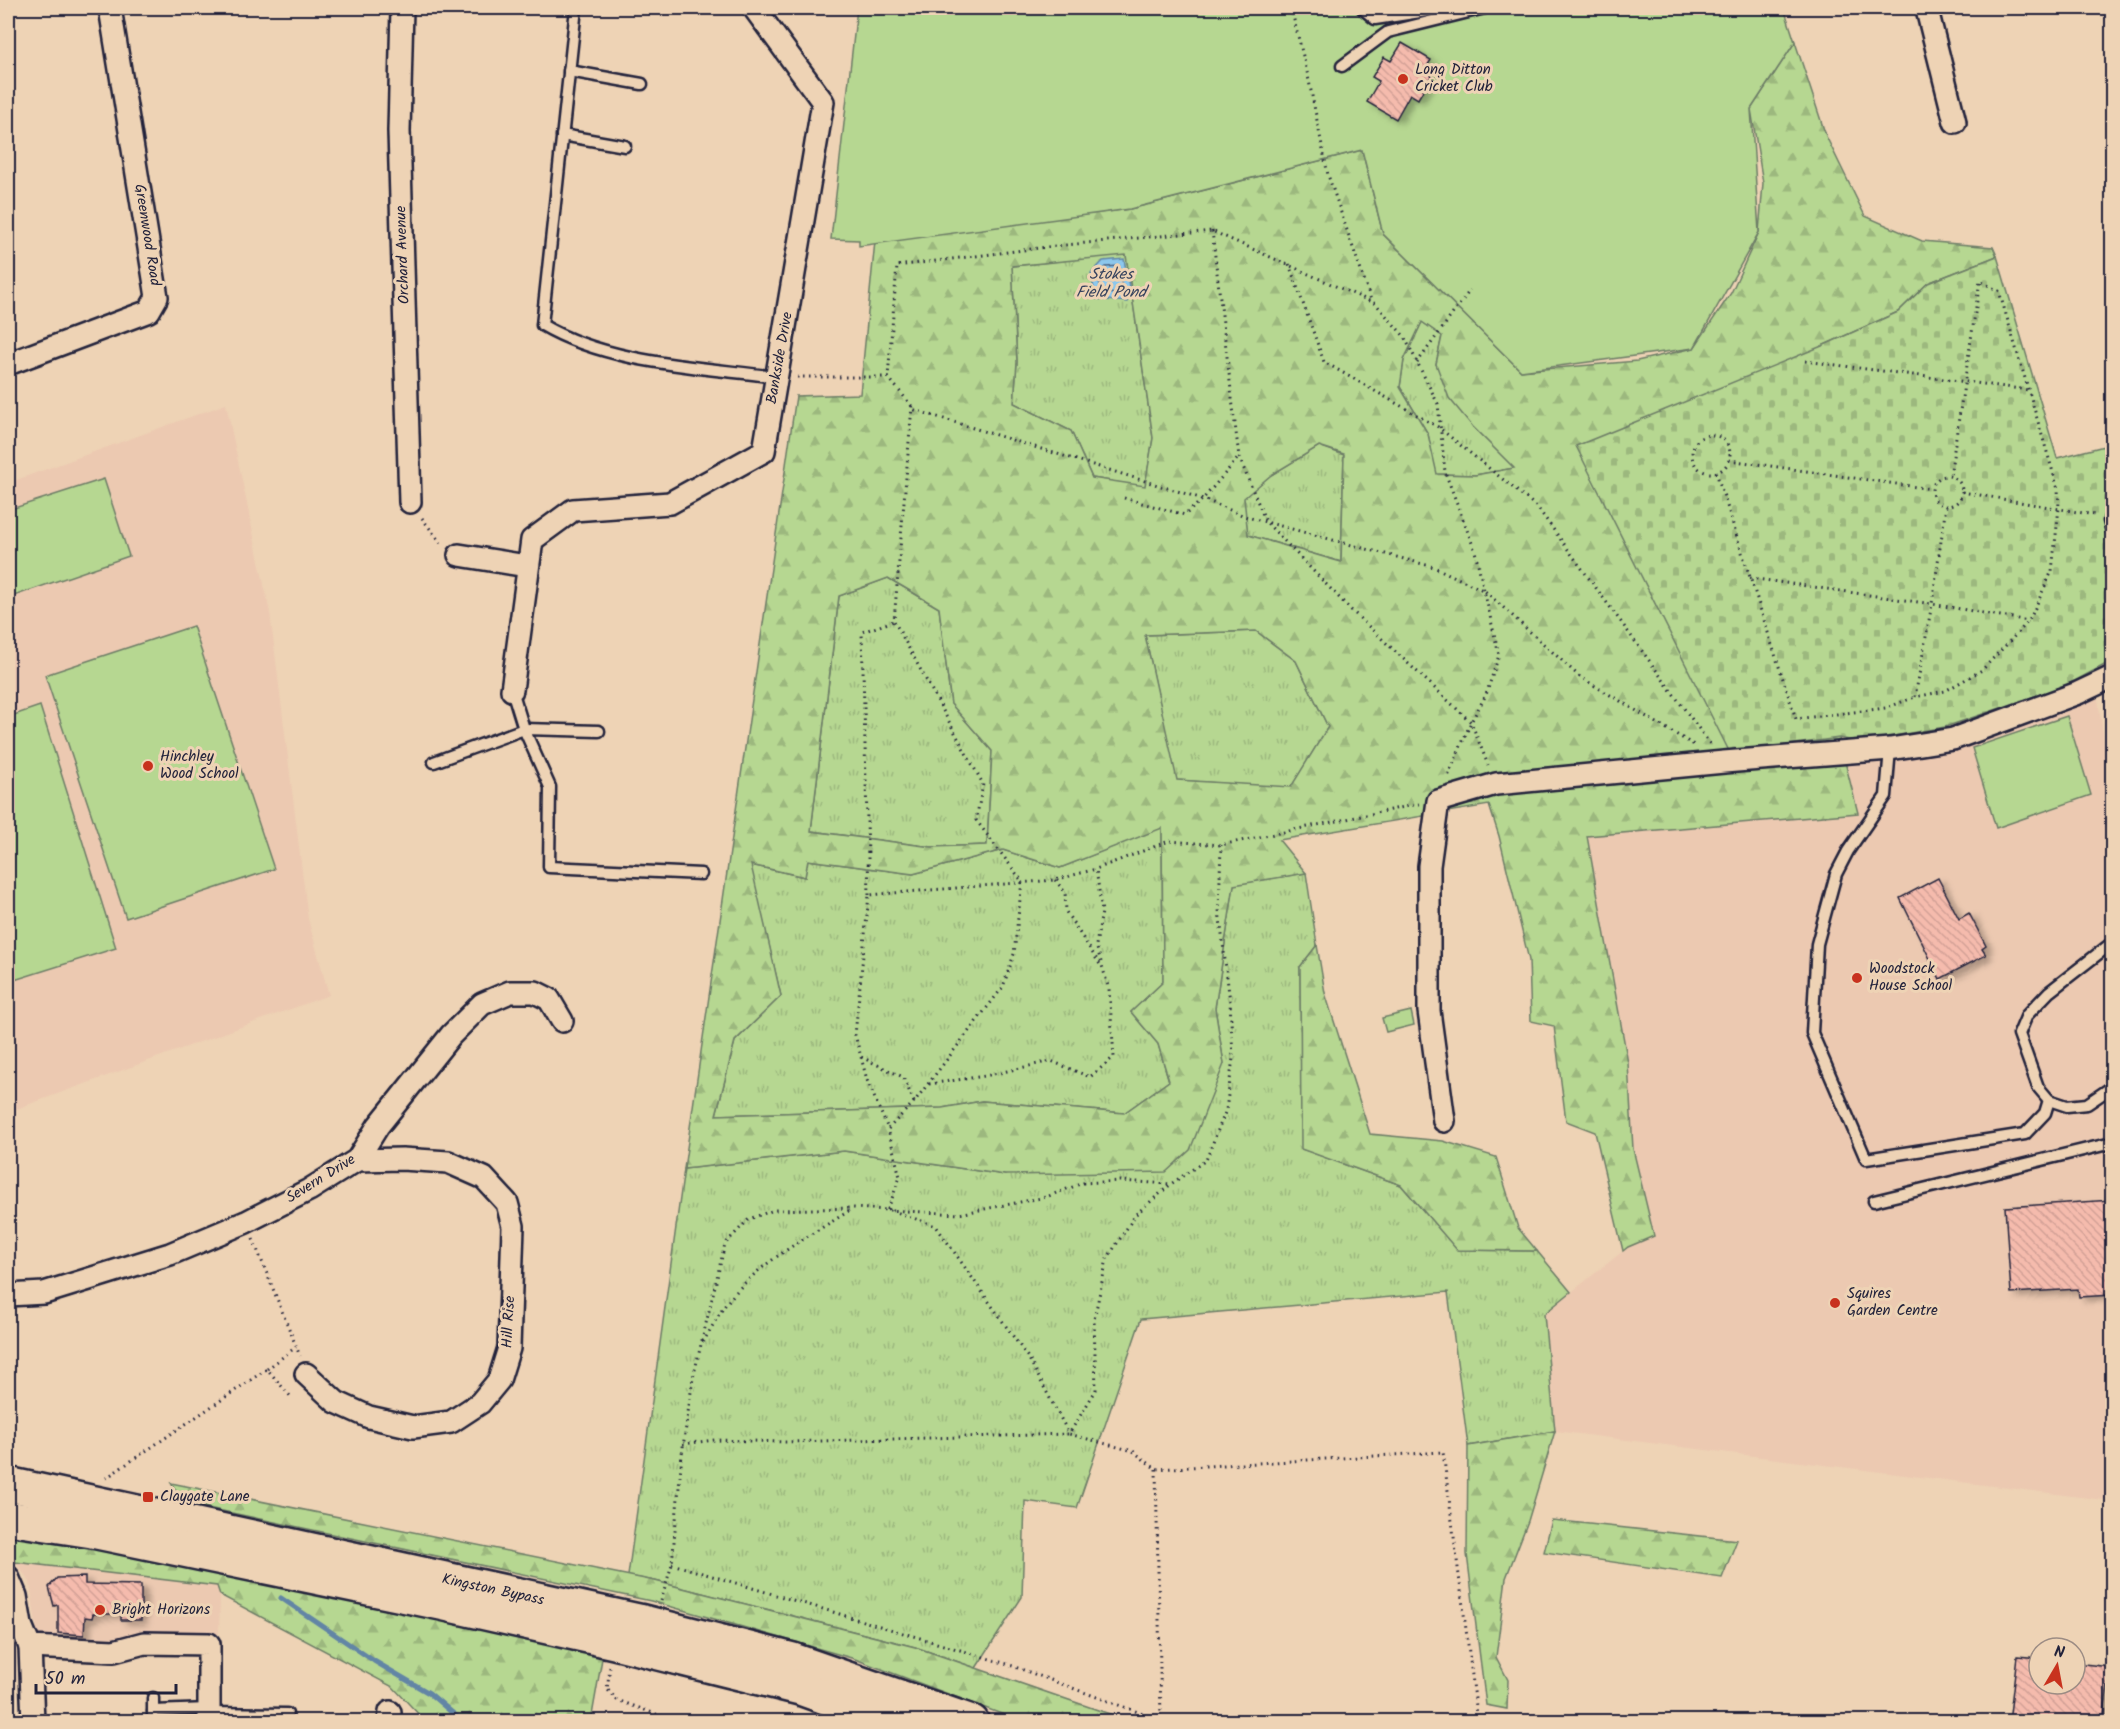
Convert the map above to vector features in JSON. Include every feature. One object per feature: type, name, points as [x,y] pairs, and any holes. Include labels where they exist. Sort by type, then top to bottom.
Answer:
[{"type":"highway","name":"Kingston Bypass","points":[[8,1484],[654,1626],[793,1660],[972,1722]]},
{"type":"highway","name":"Kingston Bypass","points":[[8,1518],[92,1531],[441,1603],[614,1642],[800,1688],[895,1722]]},
{"type":"street","name":"Greenwood Road","points":[[8,364],[149,311],[157,297],[110,8]]},
{"type":"street","name":"Orchard Avenue","points":[[402,8],[399,131],[410,502]]},
{"type":"street","name":"Bankside Drive","points":[[512,690],[532,540],[573,510],[670,503],[764,451],[824,102],[754,8]]},
{"type":"street","points":[[1929,8],[1928,14],[1955,122]]},
{"type":"street","points":[[459,555],[527,566]]},
{"type":"street","points":[[1444,1121],[1428,1011],[1429,866],[1438,801],[1496,784],[1890,749],[1953,739],[2078,693],[2112,677]]},
{"type":"street","name":"Severn Drive","points":[[8,1295],[44,1293],[170,1254],[246,1222],[309,1190],[357,1160],[378,1126],[444,1044],[482,1004],[510,992],[535,992],[549,999],[562,1021]]},
{"type":"street","name":"Hill Rise","points":[[306,1374],[336,1402],[369,1417],[413,1427],[451,1422],[480,1403],[499,1380],[509,1348],[513,1226],[507,1203],[484,1178],[448,1162],[402,1159],[357,1160]]},
{"type":"street","points":[[10,1587],[30,1647],[33,1722]]},
{"type":"street","points":[[30,1647],[114,1651],[144,1642],[209,1644],[209,1715]]},
{"type":"lane","points":[[576,8],[542,325],[563,338],[619,356],[776,377]]},
{"type":"lane","points":[[1362,8],[1375,19],[1446,8]]},
{"type":"lane","points":[[1342,66],[1388,32],[1485,8]]},
{"type":"lane","points":[[569,71],[642,84]]},
{"type":"lane","points":[[562,135],[626,146]]},
{"type":"lane","points":[[2111,514],[2112,531]]},
{"type":"lane","points":[[512,690],[524,729],[550,787],[549,867],[701,874]]},
{"type":"lane","points":[[434,762],[524,729],[599,731]]},
{"type":"lane","points":[[1890,749],[1886,796],[1848,851],[1836,874],[1817,944],[1812,1033],[1866,1159],[2025,1134],[2045,1113],[2049,1100]]},
{"type":"lane","points":[[2112,943],[2049,992],[2027,1016],[2019,1034],[2038,1087],[2049,1100],[2067,1106],[2087,1104],[2112,1087]]},
{"type":"lane","points":[[1874,1201],[2112,1143]]},
{"type":"lane","points":[[153,1698],[153,1716],[287,1714]]},
{"type":"path","points":[[1291,8],[1308,76],[1328,175],[1372,301]]},
{"type":"path","points":[[1212,231],[1239,457],[1266,522],[1352,611],[1471,722],[1496,784]]},
{"type":"path","points":[[869,895],[1055,880],[1096,869],[1168,841],[1221,845],[1438,801],[1471,722],[1486,695],[1499,655],[1485,591],[1475,551],[1445,472],[1438,404],[1404,336],[1372,301],[1212,231],[1055,246],[897,266],[888,377],[915,410],[1203,499],[1247,517],[1434,567],[1485,591],[1580,678],[1724,762]]},
{"type":"path","points":[[1289,264],[1324,362],[1441,430],[1537,507],[1724,762]]},
{"type":"path","points":[[1716,472],[1796,719],[1886,708],[1915,697],[1945,691],[1982,669],[2029,621],[2052,572],[2059,508],[2058,489],[1999,291],[1980,281],[1950,476]]},
{"type":"path","points":[[1417,363],[1470,290]]},
{"type":"path","points":[[1804,361],[2029,390]]},
{"type":"path","points":[[776,377],[888,377]]},
{"type":"path","points":[[888,1128],[914,1102],[1003,987],[1014,954],[1022,881],[976,820],[983,784],[894,621],[912,406]]},
{"type":"path","points":[[1708,435],[1721,437],[1729,447],[1729,459],[1726,465],[1716,472],[1704,471],[1695,463],[1693,451],[1698,441],[1708,435]]},
{"type":"path","points":[[1124,498],[1185,515],[1203,499],[1239,457]]},
{"type":"path","points":[[1729,459],[1932,489]]},
{"type":"path","points":[[1950,476],[1958,480],[1962,492],[1956,503],[1946,506],[1936,502],[1932,489],[1938,478],[1950,476]]},
{"type":"path","points":[[1962,492],[2111,514]]},
{"type":"path","points":[[410,502],[447,552],[459,555]]},
{"type":"path","points":[[1915,697],[1932,604],[1946,506]]},
{"type":"path","points":[[1750,578],[1932,604],[2029,621]]},
{"type":"path","points":[[888,1209],[900,1177],[888,1128],[867,1080],[855,1035],[869,895],[862,632],[894,621]]},
{"type":"path","points":[[1069,1434],[1096,1390],[1094,1319],[1107,1259],[1136,1214],[1206,1160],[1226,1110],[1233,1058],[1230,1002],[1220,910],[1221,845]]},
{"type":"path","points":[[928,1084],[985,1076],[1051,1061],[1090,1077],[1114,1057],[1109,989],[1096,945],[1102,912],[1096,869]]},
{"type":"path","points":[[1055,880],[1065,892],[1066,912],[1103,968]]},
{"type":"path","points":[[861,1057],[903,1077],[914,1102]]},
{"type":"path","points":[[654,1626],[672,1564],[683,1444],[693,1378],[725,1244],[748,1220],[774,1210],[853,1208],[959,1214],[1046,1197],[1083,1183],[1120,1181],[1172,1184]]},
{"type":"path","points":[[701,1347],[729,1300],[755,1273],[853,1208]]},
{"type":"path","points":[[888,1209],[936,1226],[1029,1359],[1069,1434]]},
{"type":"path","points":[[246,1222],[306,1374]]},
{"type":"path","points":[[97,1476],[108,1478],[296,1347]]},
{"type":"path","points":[[267,1369],[291,1397]]},
{"type":"path","points":[[683,1444],[715,1440],[786,1442],[1069,1434],[1133,1451],[1156,1469],[1443,1452],[1478,1722]]},
{"type":"path","points":[[672,1564],[1007,1664],[1163,1721],[1156,1469]]},
{"type":"path","points":[[614,1642],[607,1689],[617,1700],[678,1722]]},
{"type":"shaded area","name":"Hinchley Wood School","points":[[226,404],[270,613],[308,919],[329,995],[8,1112],[8,483]]},
{"type":"shaded area","points":[[2097,693],[2112,793],[2112,1501],[1555,1431],[1544,1314],[1628,1247],[1587,835],[1858,813],[1846,761]]},
{"type":"shaded area","points":[[15,1562],[217,1586],[220,1595],[219,1634],[145,1633],[117,1641],[38,1640],[30,1582]]},
{"type":"green space","points":[[857,8],[1784,8],[1795,42],[1751,109],[1759,232],[1694,348],[1521,371],[1383,234],[1362,150],[1130,209],[859,246],[859,240],[831,239]]},
{"type":"green space","points":[[1795,42],[1826,136],[1865,216],[1922,241],[1993,247],[1997,256],[1928,283],[1898,312],[1822,346],[1730,753],[1839,738],[1858,813],[1587,836],[1628,1063],[1633,1149],[1654,1236],[1623,1251],[1595,1132],[1566,1121],[1554,1026],[1531,1021],[1529,960],[1499,836],[1489,805],[1279,840],[1306,873],[1234,885],[1215,1008],[1224,1064],[1190,1150],[1166,1172],[1005,1175],[844,1151],[684,1169],[796,396],[860,394],[875,241],[1130,209],[1362,150],[1383,234],[1521,371],[1637,361],[1694,348],[1731,293],[1759,232],[1763,183],[1751,109]],"holes":[[[1126,255],[1153,438],[1145,486],[1092,478],[1071,431],[1014,403],[1017,362],[1012,266]],[[1422,322],[1442,336],[1436,364],[1449,398],[1473,427],[1514,468],[1475,475],[1437,474],[1428,434],[1400,387],[1404,360]],[[1319,446],[1344,454],[1341,562],[1248,535],[1244,498],[1271,475]],[[888,578],[939,608],[951,704],[992,751],[987,845],[932,847],[811,831],[839,596]],[[1256,631],[1296,661],[1328,727],[1291,787],[1177,780],[1145,635]],[[1162,828],[1163,982],[1131,1012],[1158,1044],[1169,1081],[1124,1113],[982,1101],[942,1108],[716,1115],[735,1041],[781,996],[751,865],[805,877],[808,860],[913,874],[1003,850],[1060,868]]]},
{"type":"green space","points":[[1126,254],[1153,438],[1145,487],[1092,478],[1071,431],[1014,403],[1017,362],[1012,266]]},
{"type":"green space","points":[[1997,256],[2057,458],[2112,444],[2112,661],[2067,685],[1945,727],[1859,742],[1839,738],[1730,753],[1576,446],[1822,346],[1898,312],[1928,283]]},
{"type":"green space","points":[[1422,322],[1442,336],[1436,364],[1473,427],[1515,468],[1475,475],[1436,474],[1428,434],[1400,387],[1404,360]]},
{"type":"green space","points":[[1319,446],[1344,455],[1341,562],[1248,535],[1243,498],[1271,475]]},
{"type":"green space","points":[[104,479],[129,556],[8,598],[8,510]]},
{"type":"green space","points":[[888,578],[939,608],[951,704],[992,751],[987,845],[932,847],[811,831],[839,596]]},
{"type":"green space","points":[[193,626],[274,869],[126,918],[45,675]]},
{"type":"green space","points":[[1256,631],[1296,661],[1328,727],[1291,788],[1176,780],[1145,635]]},
{"type":"green space","points":[[40,706],[116,948],[8,982],[8,717]]},
{"type":"green space","points":[[2067,716],[2091,795],[1996,828],[1972,748]]},
{"type":"green space","points":[[1162,827],[1163,982],[1131,1012],[1158,1044],[1169,1081],[1124,1113],[982,1101],[942,1108],[716,1115],[735,1041],[781,996],[750,865],[805,877],[807,860],[913,874],[1003,850],[1060,868]]},
{"type":"green space","points":[[1306,873],[1317,945],[1300,967],[1302,1149],[1401,1185],[1458,1250],[1537,1251],[1571,1292],[1544,1314],[1555,1431],[1468,1446],[1448,1292],[1141,1319],[1077,1508],[1025,1501],[1022,1597],[976,1668],[915,1647],[628,1576],[684,1169],[844,1151],[1005,1175],[1224,1064],[1215,1008],[1234,884]]},
{"type":"green space","points":[[1317,945],[1325,993],[1370,1134],[1443,1141],[1496,1157],[1518,1228],[1537,1251],[1457,1250],[1401,1185],[1301,1149],[1300,967]]},
{"type":"green space","points":[[1411,1011],[1414,1025],[1386,1032],[1382,1018]]},
{"type":"green space","points":[[1555,1431],[1528,1521],[1506,1578],[1496,1657],[1508,1680],[1507,1709],[1486,1705],[1467,1554],[1468,1446]]},
{"type":"green space","points":[[171,1483],[655,1581],[915,1647],[1130,1721],[1020,1721],[855,1659],[651,1601],[184,1503]]},
{"type":"green space","points":[[1552,1520],[1737,1540],[1722,1578],[1544,1552]]},
{"type":"green space","points":[[27,1532],[603,1653],[591,1721],[425,1721],[393,1687],[220,1595],[217,1586],[15,1562],[9,1549],[13,1537]]},
{"type":"water","name":"Stokes Field Pond","points":[[1124,259],[1130,292],[1127,302],[1096,299],[1091,274],[1103,261]]},
{"type":"building","name":"Long Ditton Cricket Club","points":[[1402,43],[1431,60],[1424,71],[1432,75],[1418,99],[1410,94],[1396,119],[1367,102],[1379,81],[1372,77],[1384,57],[1391,61]]},
{"type":"building","points":[[1938,878],[1959,919],[1969,913],[1986,946],[1982,949],[1986,955],[1940,979],[1900,898]]},
{"type":"building","points":[[2112,1200],[2112,1295],[2079,1297],[2078,1289],[2011,1293],[2005,1207]]},
{"type":"building","name":"Bright Horizons","points":[[85,1577],[85,1584],[141,1585],[141,1620],[121,1620],[121,1614],[93,1614],[92,1618],[85,1617],[84,1635],[58,1633],[58,1605],[54,1606],[49,1587],[57,1578]]},
{"type":"building","points":[[2017,1656],[2027,1657],[2027,1696],[2087,1696],[2087,1664],[2110,1667],[2103,1722],[2009,1722]]},
{"type":"waterway","points":[[281,1598],[374,1661],[429,1693],[463,1722]]},
{"type":"place","name":"Long Ditton Cricket Club","points":[[1403,79]]},
{"type":"place","name":"Hinchley Wood School","points":[[148,766]]},
{"type":"place","name":"Woodstock House School","points":[[1857,978]]},
{"type":"place","name":"Squires Garden Centre","points":[[1835,1303]]},
{"type":"place","name":"Claygate Lane","points":[[148,1497]]},
{"type":"place","name":"Bright Horizons","points":[[100,1610]]}]
